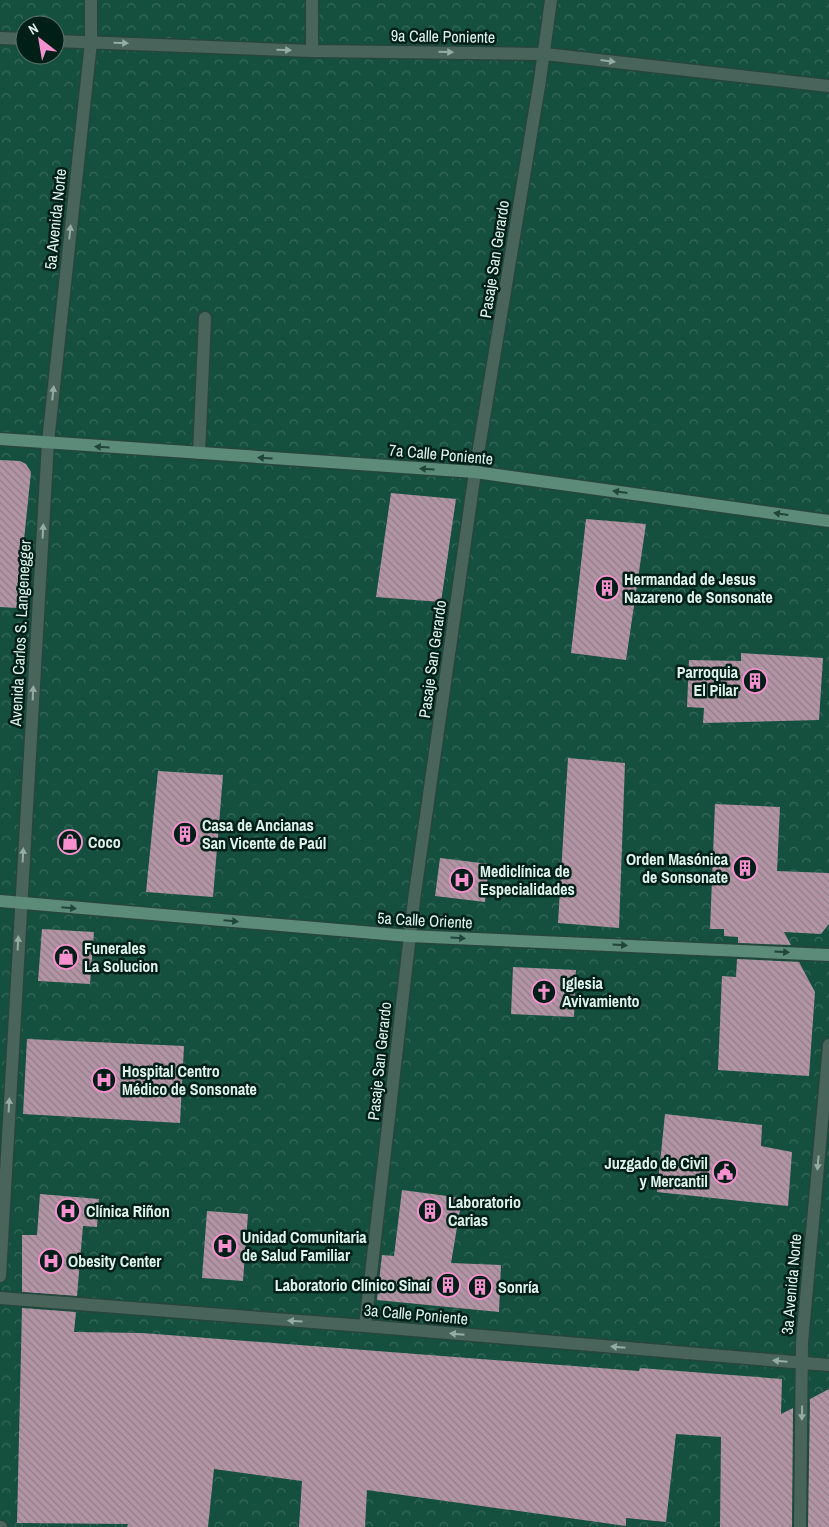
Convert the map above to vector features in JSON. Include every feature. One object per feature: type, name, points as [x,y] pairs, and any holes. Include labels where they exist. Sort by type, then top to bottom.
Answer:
[{"type":"main road","name":"7a Calle Poniente","points":[[0,439],[475,472],[829,521]]},
{"type":"main road","name":"5a Calle Oriente","points":[[0,901],[409,936],[829,954]]},
{"type":"street","name":"5a Avenida Norte","points":[[48,442],[91,42],[91,0]]},
{"type":"street","points":[[312,0],[312,51]]},
{"type":"street","name":"Pasaje San Gerardo","points":[[365,1326],[409,936],[475,472],[544,54],[551,0]]},
{"type":"street","points":[[0,38],[15,39]]},
{"type":"street","name":"9a Calle Poniente","points":[[65,41],[312,51],[544,54],[829,86]]},
{"type":"street","points":[[199,453],[205,318]]},
{"type":"street","name":"Avenida Carlos S. Langenegger","points":[[0,1276],[48,442]]},
{"type":"street","name":"3a Avenida Norte","points":[[800,1527],[802,1343],[829,1045]]},
{"type":"street","name":"3a Calle Poniente","points":[[0,1298],[829,1365]]},
{"type":"green space","points":[[0,0],[829,0],[829,1527],[0,1527]]},
{"type":"building","points":[[0,460],[20,461],[26,464],[31,472],[17,608],[0,607]]},
{"type":"building","points":[[391,493],[456,499],[441,602],[376,597]]},
{"type":"building","name":"Hermandad de Jesus Nazareno de Sonsonate","points":[[586,519],[646,524],[626,660],[571,653]]},
{"type":"building","name":"Parroquia El Pilar","points":[[741,653],[823,658],[819,720],[703,723],[704,708],[687,707],[689,660],[741,661]]},
{"type":"building","points":[[568,758],[625,763],[619,928],[558,923]]},
{"type":"building","name":"Casa de Ancianas San Vicente de Paúl","points":[[158,771],[223,775],[213,897],[146,892]]},
{"type":"building","name":"Orden Masónica de Sonsonate","points":[[715,804],[780,807],[777,871],[829,873],[829,924],[821,934],[784,932],[791,945],[738,943],[738,937],[724,936],[724,929],[710,929]]},
{"type":"building","name":"Mediclínica de Especialidades","points":[[440,858],[489,864],[485,902],[435,896]]},
{"type":"building","name":"Funerales La Solucion","points":[[42,929],[94,932],[90,984],[38,981]]},
{"type":"building","points":[[737,959],[799,962],[815,992],[809,1076],[718,1070],[722,976],[736,977]]},
{"type":"building","name":"Iglesia Avivamiento","points":[[513,967],[576,970],[574,1017],[511,1014]]},
{"type":"building","name":"Hospital Centro Médico de Sonsonate","points":[[27,1039],[184,1046],[180,1123],[23,1114]]},
{"type":"building","name":"Juzgado de Civil y Mercantil","points":[[665,1114],[762,1125],[761,1146],[792,1152],[788,1206],[657,1192]]},
{"type":"building","points":[[402,1190],[462,1198],[451,1263],[501,1265],[499,1312],[377,1300],[382,1255],[394,1256]]},
{"type":"building","points":[[40,1194],[99,1199],[97,1227],[83,1226],[77,1296],[22,1292],[22,1235],[37,1235]]},
{"type":"building","name":"Unidad Comunitaria de Salud Familiar","points":[[207,1211],[248,1214],[243,1281],[202,1278]]},
{"type":"building","points":[[22,1308],[76,1312],[74,1332],[142,1333],[639,1371],[640,1368],[782,1379],[781,1414],[793,1408],[792,1527],[720,1527],[721,1437],[676,1434],[666,1522],[626,1518],[626,1526],[367,1490],[365,1527],[299,1527],[302,1481],[214,1469],[208,1527],[127,1527],[128,1524],[17,1523]]},
{"type":"building","points":[[829,1389],[829,1527],[808,1527],[810,1399]]},
{"type":"place","name":"Hermandad de Jesus Nazareno de Sonsonate","points":[[607,588]]},
{"type":"place","name":"Parroquia El Pilar","points":[[755,681]]},
{"type":"place","name":"Casa de Ancianas San Vicente de Paúl","points":[[185,834]]},
{"type":"place","name":"Coco","points":[[70,842]]},
{"type":"place","name":"Orden Masónica de Sonsonate","points":[[745,868]]},
{"type":"place","name":"Mediclínica de Especialidades","points":[[462,880]]},
{"type":"place","name":"Funerales La Solucion","points":[[66,957]]},
{"type":"place","name":"Iglesia Avivamiento","points":[[544,992]]},
{"type":"place","name":"Hospital Centro Médico de Sonsonate","points":[[104,1080]]},
{"type":"place","name":"Juzgado de Civil y Mercantil","points":[[725,1172]]},
{"type":"place","name":"Clínica Riñon","points":[[68,1211]]},
{"type":"place","name":"Laboratorio Carias","points":[[430,1211]]},
{"type":"place","name":"Unidad Comunitaria de Salud Familiar","points":[[225,1246]]},
{"type":"place","name":"Obesity Center","points":[[51,1261]]},
{"type":"place","name":"Laboratorio Clínico Sinaí","points":[[448,1285]]},
{"type":"place","name":"Sonría","points":[[480,1287]]}]
